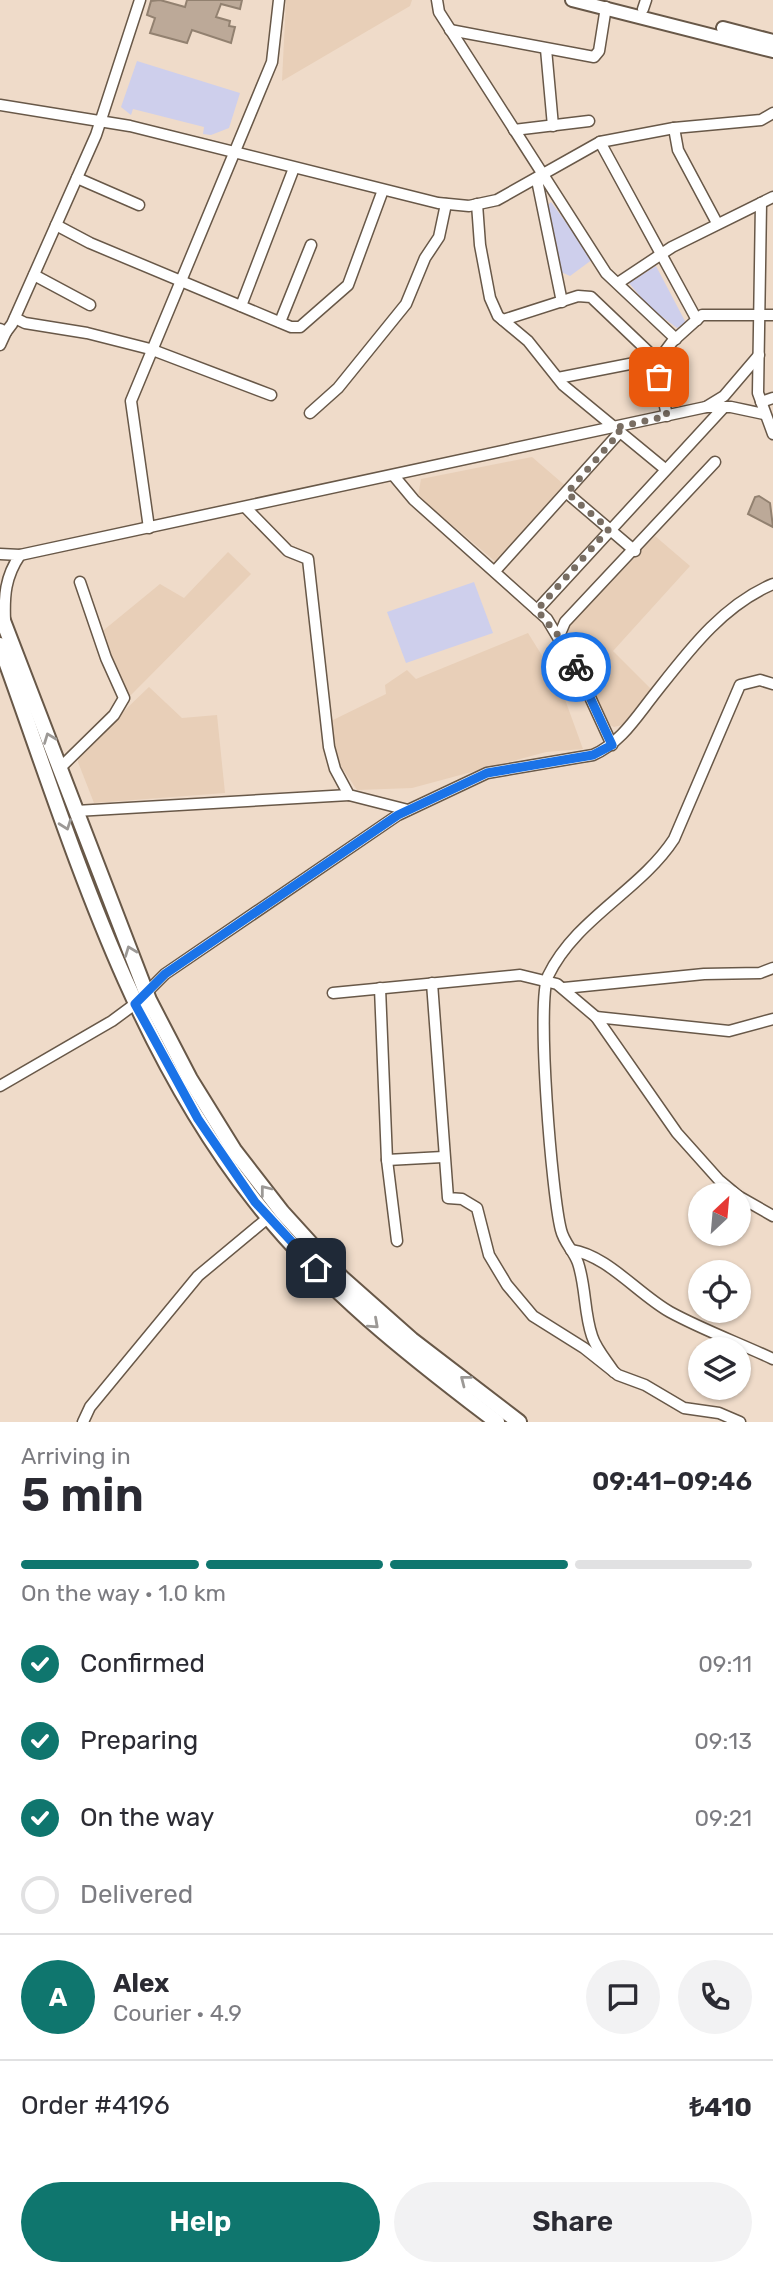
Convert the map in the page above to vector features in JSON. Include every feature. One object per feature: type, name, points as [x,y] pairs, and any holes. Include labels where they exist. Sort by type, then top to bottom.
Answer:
[{"type":"highway","points":[[3,619],[145,992],[190,1079],[234,1150],[282,1212],[342,1278],[412,1340],[519,1422]]},
{"type":"highway","points":[[0,645],[121,975],[198,1119],[269,1217],[331,1285],[410,1356],[497,1422]]},
{"type":"main road","points":[[572,0],[644,4],[773,41]]},
{"type":"main road","points":[[607,4],[773,51]]},
{"type":"street","points":[[0,345],[3,330],[15,318],[101,120],[140,0]]},
{"type":"street","points":[[149,528],[131,401],[179,279],[272,62],[279,0]]},
{"type":"street","points":[[437,0],[439,12],[450,30],[606,273],[676,339]]},
{"type":"street","points":[[450,30],[587,58],[598,55],[607,4]]},
{"type":"street","points":[[546,49],[553,126]]},
{"type":"street","points":[[0,105],[101,120],[446,204],[477,204],[497,200],[600,142],[674,128],[761,120],[773,113]]},
{"type":"street","points":[[514,130],[589,121]]},
{"type":"street","points":[[674,128],[678,150],[717,223]]},
{"type":"street","points":[[600,142],[697,320]]},
{"type":"street","points":[[241,306],[294,168]]},
{"type":"street","points":[[541,173],[538,185],[562,302]]},
{"type":"street","points":[[77,178],[139,205]]},
{"type":"street","points":[[56,225],[241,306],[300,327],[348,285],[383,190]]},
{"type":"street","points":[[618,283],[717,223],[773,197]]},
{"type":"street","points":[[761,203],[761,402],[773,434]]},
{"type":"street","points":[[310,413],[338,388],[406,304],[425,258],[439,237],[446,204]]},
{"type":"street","points":[[477,204],[480,245],[490,298],[503,320],[528,341],[558,379],[665,469]]},
{"type":"street","points":[[280,322],[311,245]]},
{"type":"street","points":[[34,275],[90,305]]},
{"type":"street","points":[[503,320],[578,296],[591,297],[656,358],[667,416]]},
{"type":"street","points":[[558,379],[660,358],[702,315],[773,315]]},
{"type":"street","points":[[15,318],[25,323],[87,333],[150,349],[262,394],[271,395]]},
{"type":"street","points":[[706,407],[724,396],[759,355]]},
{"type":"street","points":[[761,402],[773,398]]},
{"type":"street","points":[[0,554],[20,555],[246,508],[617,430],[706,407],[724,407],[764,415]]},
{"type":"street","points":[[537,610],[724,407]]},
{"type":"street","points":[[495,571],[567,493],[617,430]]},
{"type":"street","points":[[559,636],[565,622],[635,551],[715,462]]},
{"type":"street","points":[[394,476],[414,500],[537,610],[559,636],[612,745]]},
{"type":"street","points":[[567,493],[635,551]]},
{"type":"street","points":[[246,508],[288,551],[308,559],[329,747],[335,769],[349,795]]},
{"type":"street","points":[[3,619],[4,591],[11,568],[20,555]]},
{"type":"street","points":[[60,768],[114,715],[124,698],[106,658],[80,582]]},
{"type":"street","points":[[0,1086],[111,1021],[135,1004],[165,974],[408,810],[487,773],[593,755],[612,745],[696,641],[730,611],[773,584]]},
{"type":"street","points":[[614,1373],[592,1336],[577,1260],[560,1229],[542,1005],[547,979],[569,945],[592,919],[660,857],[674,839],[740,685],[760,680],[773,684]]},
{"type":"street","points":[[76,811],[349,795],[408,810]]},
{"type":"street","points":[[564,988],[704,974],[760,973],[773,968]]},
{"type":"street","points":[[333,993],[520,975],[547,979],[564,988],[596,1017],[677,1133],[723,1183]]},
{"type":"street","points":[[432,984],[448,1198],[462,1199],[477,1208],[489,1255],[523,1307],[614,1373],[645,1385],[684,1408],[719,1413],[740,1422]]},
{"type":"street","points":[[380,988],[387,1160],[397,1241]]},
{"type":"street","points":[[596,1017],[729,1031],[773,1019]]},
{"type":"street","points":[[387,1160],[443,1157]]},
{"type":"street","points":[[751,1203],[773,1216]]},
{"type":"street","points":[[83,1422],[90,1407],[198,1276],[269,1217]]},
{"type":"street","points":[[571,1250],[605,1263],[635,1289],[674,1314],[773,1359]]},
{"type":"shaded area","points":[[286,0],[412,0],[410,6],[282,81]]},
{"type":"shaded area","points":[[137,61],[240,93],[229,128],[211,135],[203,134],[204,127],[133,109],[131,115],[121,107]]},
{"type":"shaded area","points":[[551,202],[593,259],[570,276],[561,272],[548,205]]},
{"type":"shaded area","points":[[656,266],[686,323],[677,328],[649,307],[629,283]]},
{"type":"shaded area","points":[[532,457],[568,488],[497,563],[418,496],[421,479]]},
{"type":"shaded area","points":[[655,536],[690,566],[613,651],[653,691],[622,725],[614,727],[610,725],[565,633]]},
{"type":"shaded area","points":[[228,552],[251,574],[129,697],[99,634],[160,584],[184,598]]},
{"type":"shaded area","points":[[474,582],[493,633],[406,663],[387,612]]},
{"type":"shaded area","points":[[528,633],[559,683],[583,749],[546,752],[412,788],[357,790],[336,759],[331,721],[386,694],[385,685],[407,670],[416,679]]},
{"type":"shaded area","points":[[149,687],[182,718],[217,715],[225,793],[94,803],[78,762],[79,754]]},
{"type":"building","points":[[160,0],[185,7],[187,0],[242,0],[240,9],[221,4],[216,17],[230,21],[229,26],[235,27],[231,43],[192,30],[187,43],[150,33],[155,18],[147,15],[151,1]]},
{"type":"building","points":[[759,496],[770,503],[773,527],[748,514],[755,497]]},
{"type":"way so far","points":[[576,667],[561,639],[537,610],[609,529],[567,493],[620,432],[614,428],[667,416],[659,377]]},
{"type":"route","points":[[316,1268],[255,1202],[198,1119],[149,1034],[135,1004],[165,974],[398,815],[487,773],[593,755],[609,748],[612,745],[576,667]]}]
